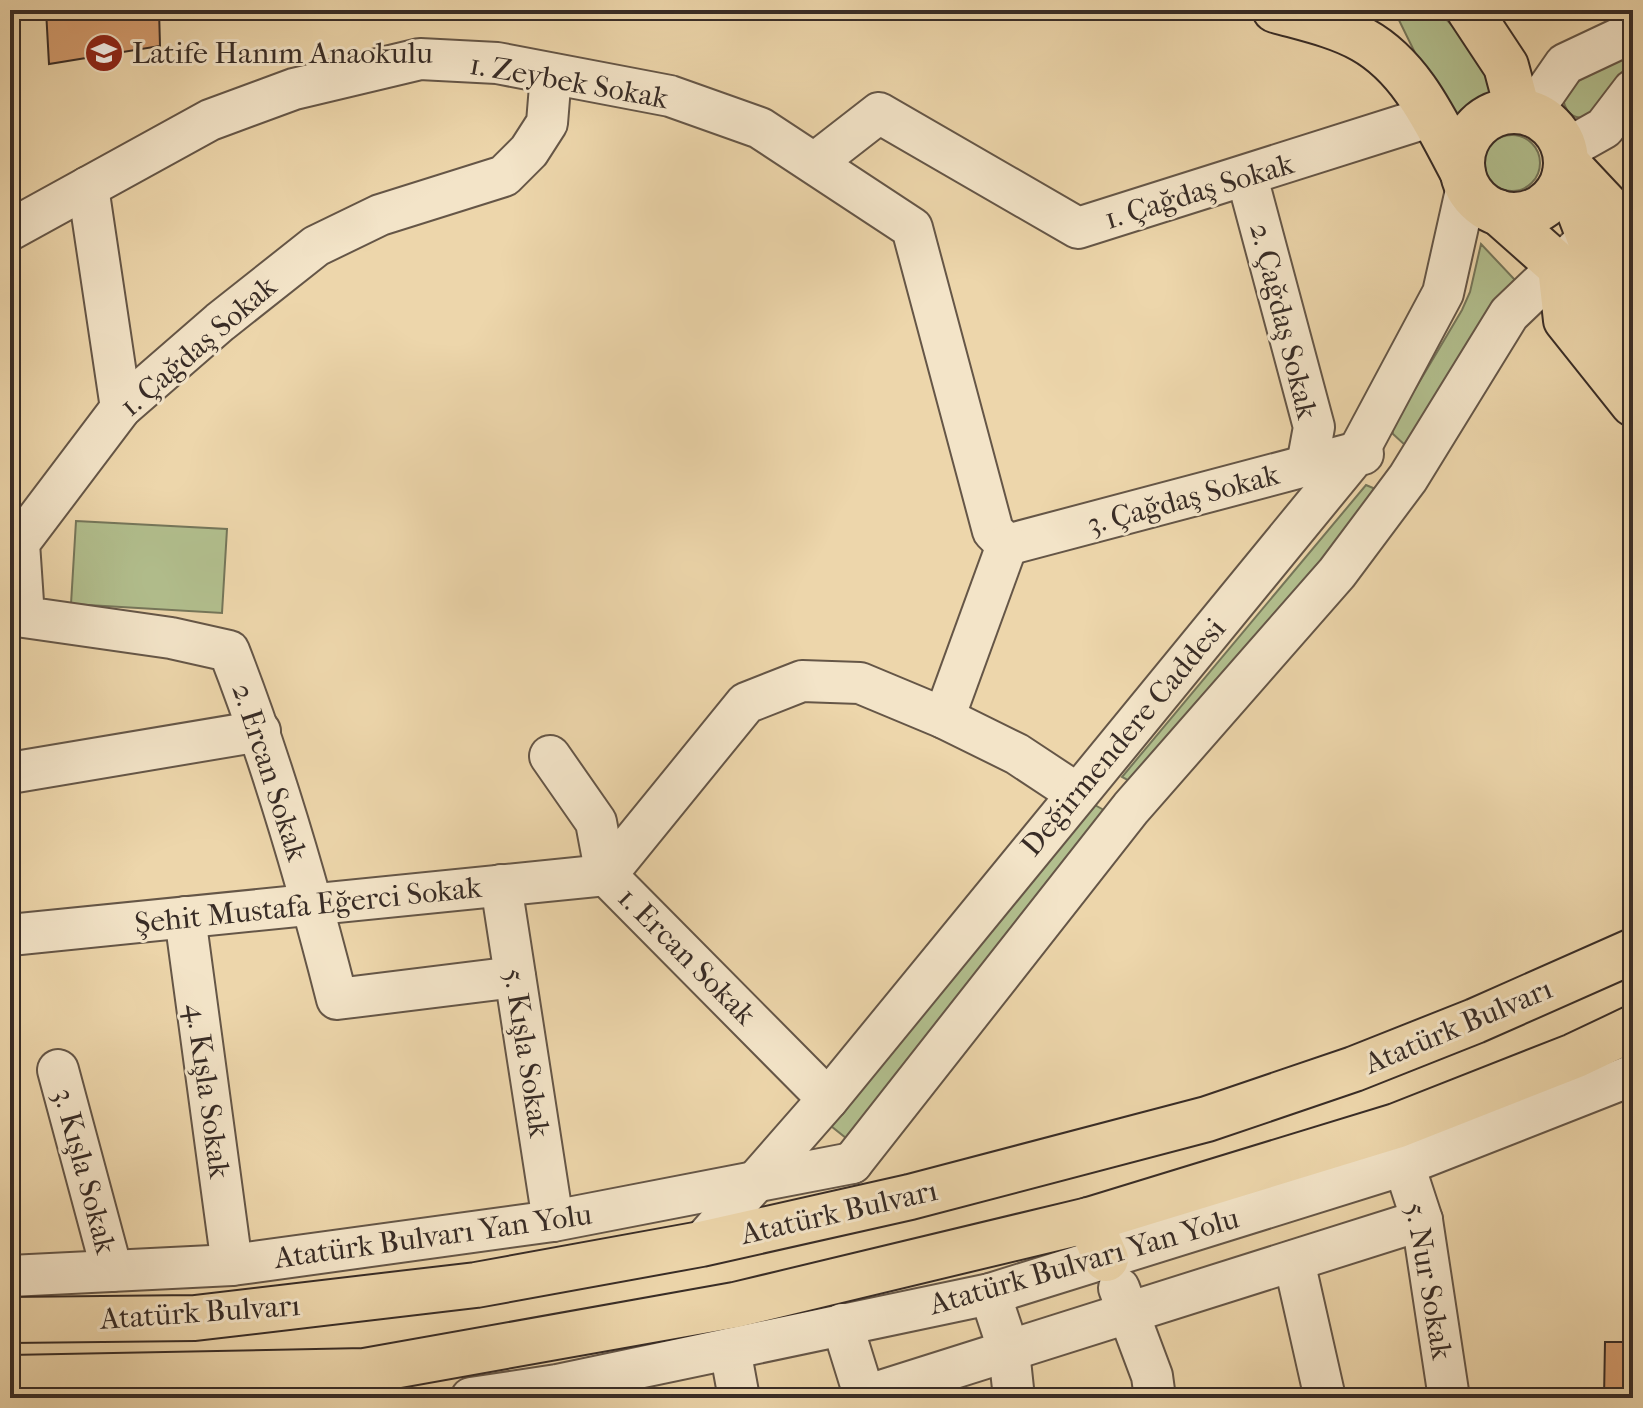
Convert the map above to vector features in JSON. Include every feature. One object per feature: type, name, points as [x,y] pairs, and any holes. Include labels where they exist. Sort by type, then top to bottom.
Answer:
[{"type":"main road","points":[[1275,10],[1362,38],[1384,54],[1412,83],[1476,191],[1511,215],[1535,210],[1555,195],[1565,162]]},
{"type":"main road","points":[[1380,10],[1384,54]]},
{"type":"main road","points":[[1469,10],[1506,66],[1524,112]]},
{"type":"main road","points":[[1476,191],[1464,146],[1480,123],[1504,111],[1524,112],[1552,127],[1565,162],[1608,238],[1633,318]]},
{"type":"main road","points":[[1476,191],[1608,238]]},
{"type":"main road","points":[[1608,238],[1633,344]]},
{"type":"main road","points":[[1608,238],[1566,320],[1633,404]]},
{"type":"main road","name":"Atatürk Bulvarı","points":[[10,1320],[195,1318],[476,1285],[701,1244],[910,1197],[1207,1119],[1381,1058],[1475,1021],[1623,950]]},
{"type":"main road","name":"Atatürk Bulvarı","points":[[10,1378],[367,1385],[735,1305],[1089,1220],[1396,1126],[1574,1056],[1633,1028]]},
{"type":"main road","points":[[1089,1220],[1106,1259]]},
{"type":"street","points":[[1524,112],[1565,64],[1633,32]]},
{"type":"street","name":"1. Zeybek Sokak","points":[[10,230],[210,120],[294,89],[420,59],[497,63],[670,96],[760,128],[912,228],[993,531],[1007,545]]},
{"type":"street","name":"1. Çağdaş Sokak","points":[[229,651],[171,638],[24,617],[15,542],[121,408],[220,322],[316,246],[380,215],[504,176],[529,151],[547,123],[551,74]]},
{"type":"street","points":[[1565,162],[1604,128],[1633,90]]},
{"type":"street","name":"1. Çağdaş Sokak","points":[[816,162],[879,113],[1078,228],[1432,116]]},
{"type":"street","name":"2. Çağdaş Sokak","points":[[1247,177],[1314,427],[1307,465]]},
{"type":"street","points":[[88,187],[121,408]]},
{"type":"street","name":"Değirmendere Caddesi","points":[[701,1244],[828,1099],[1358,452],[1443,293],[1476,191]]},
{"type":"street","name":"Değirmendere Caddesi","points":[[852,1163],[1131,808],[1337,573],[1408,478],[1509,314],[1608,238]]},
{"type":"street","points":[[1358,452],[1408,478]]},
{"type":"street","name":"3. Çağdaş Sokak","points":[[1007,545],[1358,452]]},
{"type":"street","points":[[944,718],[1007,545]]},
{"type":"street","name":"2. Ercan Sokak","points":[[229,651],[260,731],[313,904],[337,999],[515,977]]},
{"type":"street","points":[[606,875],[746,703],[802,681],[860,683],[944,718],[1131,808]]},
{"type":"street","points":[[10,773],[260,731]]},
{"type":"street","name":"1. Ercan Sokak","points":[[550,756],[596,822],[606,875],[828,1099]]},
{"type":"street","name":"Şehit Mustafa Eğerci Sokak","points":[[10,935],[606,875]]},
{"type":"street","name":"5. Kışla Sokak","points":[[501,885],[553,1221]]},
{"type":"street","name":"4. Kışla Sokak","points":[[185,917],[232,1265]]},
{"type":"street","name":"3. Kışla Sokak","points":[[58,1070],[112,1271]]},
{"type":"street","name":"Atatürk Bulvarı Yan Yolu","points":[[471,1398],[559,1391],[730,1349],[990,1294],[1404,1165],[1633,1075]]},
{"type":"street","points":[[852,1163],[910,1197]]},
{"type":"street","name":"Atatürk Bulvarı Yan Yolu","points":[[10,1276],[232,1265],[553,1221],[852,1163]]},
{"type":"street","name":"5. Nur Sokak","points":[[1404,1165],[1422,1220],[1449,1398]]},
{"type":"street","points":[[842,1324],[865,1397],[1422,1220]]},
{"type":"street","points":[[1106,1259],[1130,1313],[1152,1376],[1155,1398]]},
{"type":"street","points":[[1294,1261],[1325,1398]]},
{"type":"street","points":[[990,1294],[1009,1351],[1014,1398]]},
{"type":"street","points":[[730,1349],[739,1398]]},
{"type":"green space","points":[[1394,10],[1437,10],[1479,53],[1499,87],[1456,126],[1420,63]]},
{"type":"green space","points":[[1633,45],[1633,62],[1593,117],[1580,118],[1570,114],[1562,92]]},
{"type":"green space","points":[[1512,135],[1532,143],[1540,163],[1532,183],[1512,191],[1492,183],[1484,163],[1492,143]]},
{"type":"green space","points":[[1481,244],[1515,280],[1471,337],[1406,446],[1393,434],[1392,428],[1462,310],[1470,292]]},
{"type":"green space","points":[[1366,485],[1380,491],[1135,784],[1122,777]]},
{"type":"green space","points":[[76,521],[227,529],[222,613],[71,604]]},
{"type":"green space","points":[[1093,804],[1111,814],[846,1138],[831,1126]]},
{"type":"building","points":[[46,10],[159,10],[160,46],[49,64]]},
{"type":"building","points":[[1605,1342],[1633,1342],[1633,1398],[1604,1398]]},
{"type":"place","name":"Latife Hanım Anaokulu","points":[[104,53]]}]
